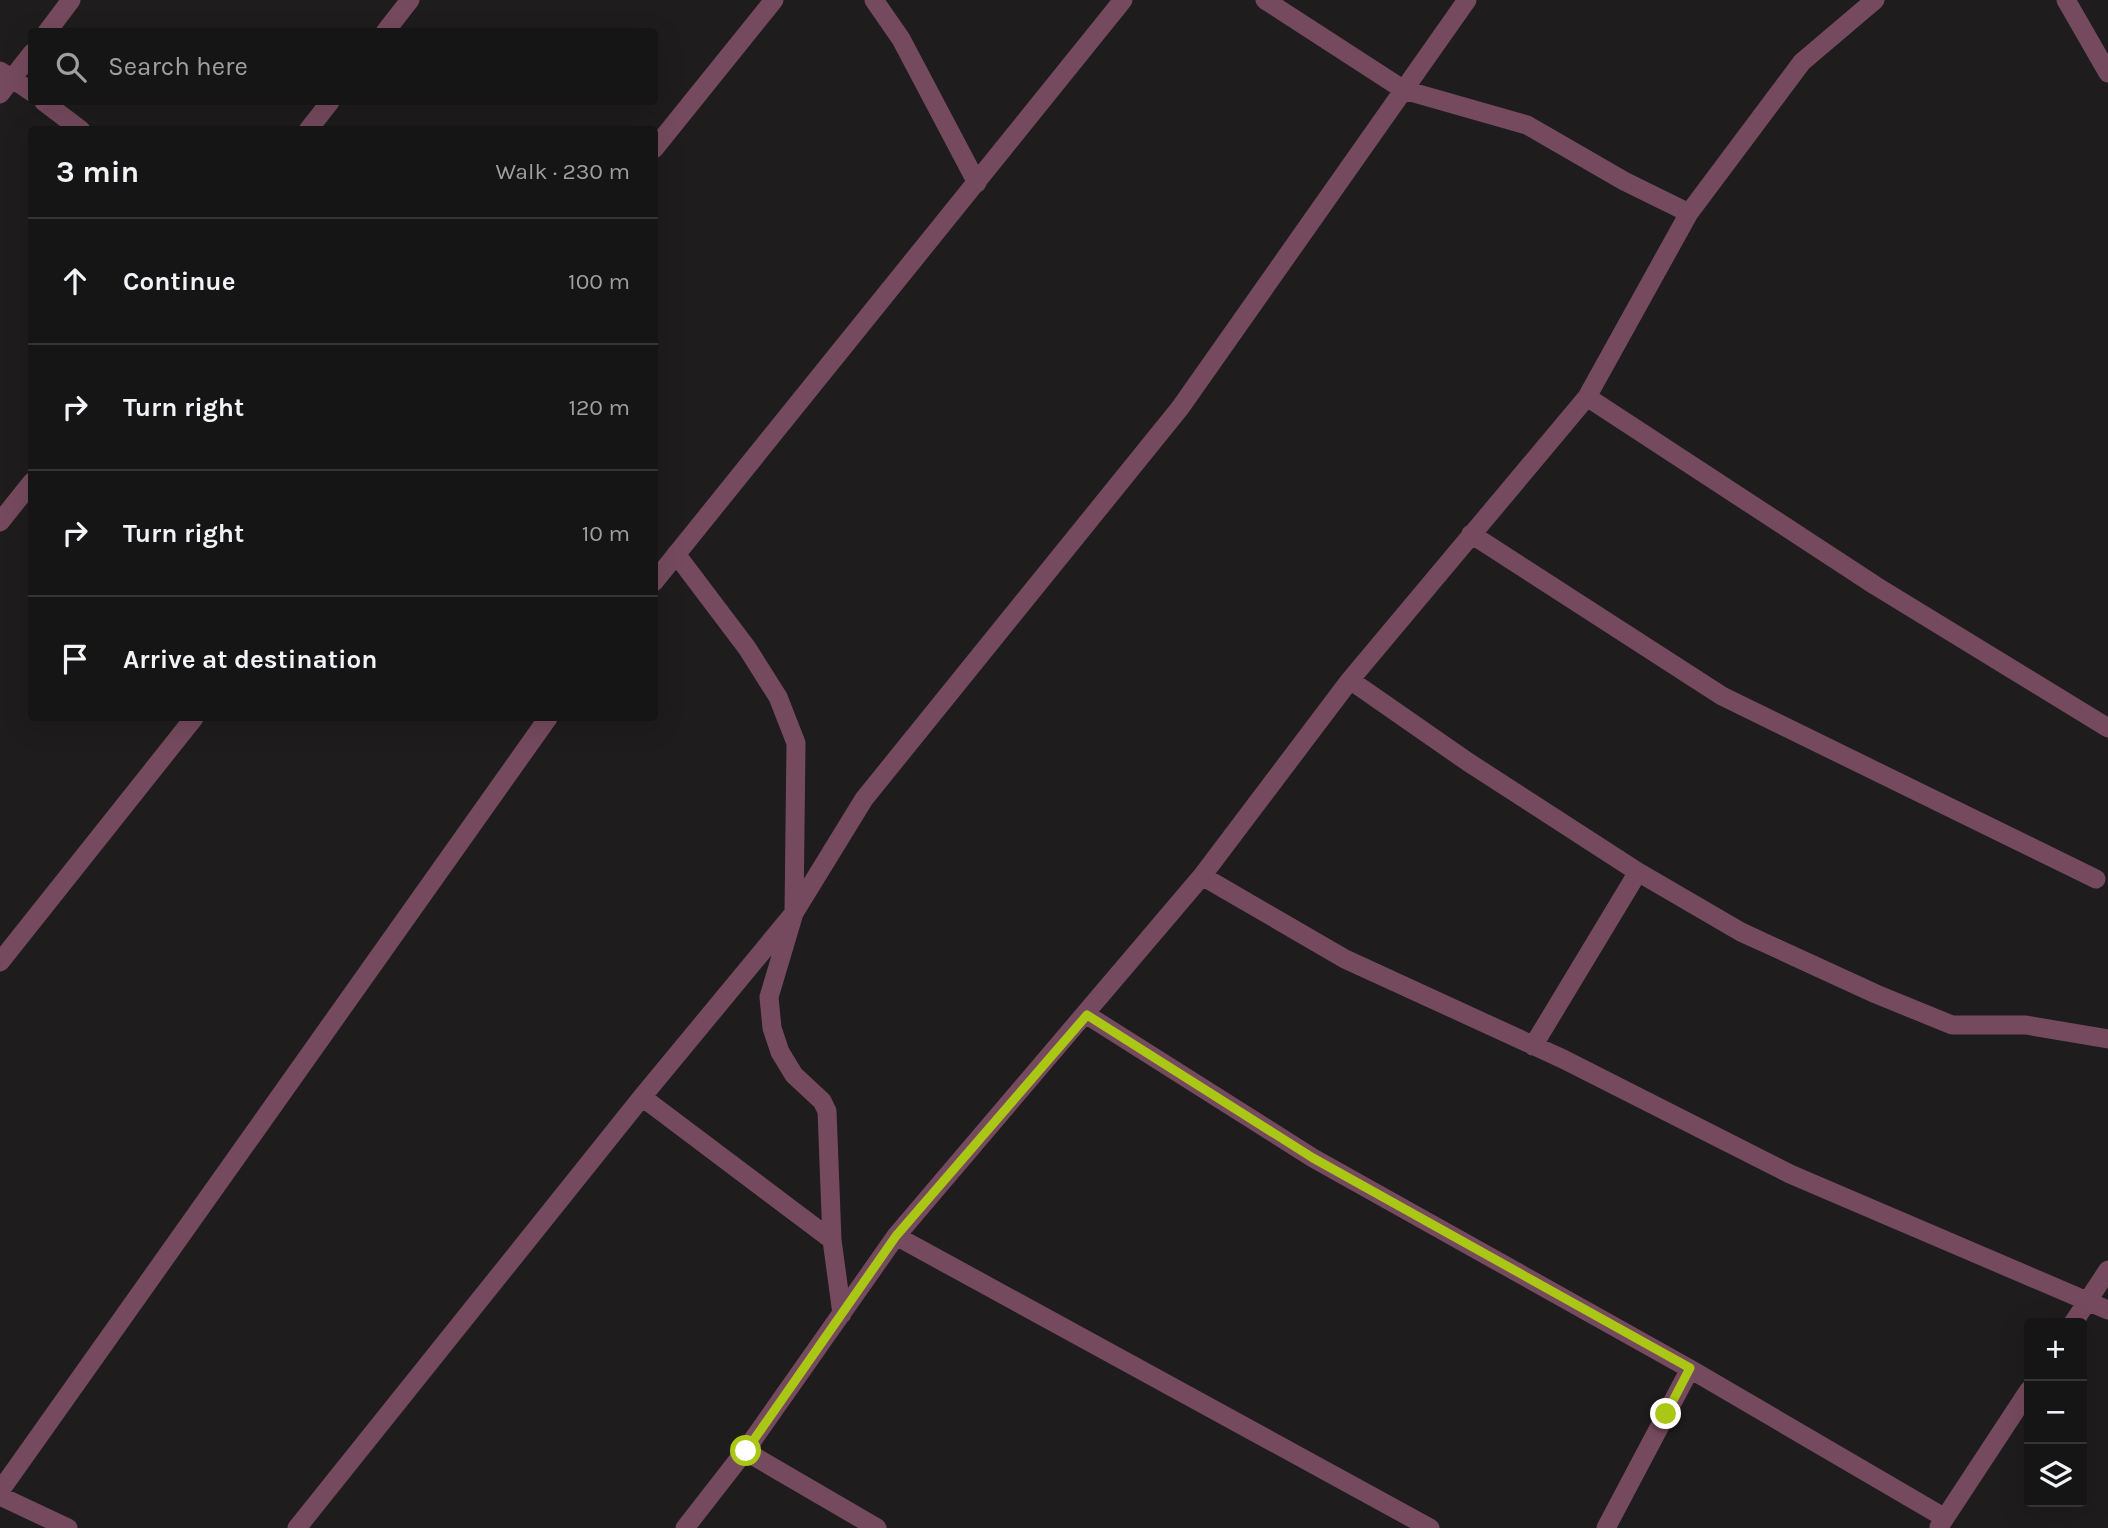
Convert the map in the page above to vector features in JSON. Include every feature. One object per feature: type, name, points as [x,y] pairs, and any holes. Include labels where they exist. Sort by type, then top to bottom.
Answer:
[{"type":"street","points":[[50,28],[71,0]]},
{"type":"street","points":[[388,28],[410,0]]},
{"type":"street","points":[[658,144],[774,0]]},
{"type":"street","points":[[874,0],[901,39],[977,183]]},
{"type":"street","points":[[658,577],[1123,0]]},
{"type":"street","points":[[1265,0],[1404,90],[1527,125],[1624,181],[1689,212]]},
{"type":"street","points":[[297,1528],[642,1097],[794,914],[864,799],[1180,408],[1467,0]]},
{"type":"street","points":[[685,1528],[746,1451],[896,1236],[1087,1015],[1202,876],[1350,680],[1587,397],[1689,212],[1802,62],[1875,0]]},
{"type":"street","points":[[2066,0],[2108,74]]},
{"type":"street","points":[[0,94],[6,74],[28,56]]},
{"type":"street","points":[[6,74],[28,89]]},
{"type":"street","points":[[48,105],[76,126]]},
{"type":"street","points":[[311,126],[328,105]]},
{"type":"street","points":[[1587,397],[1876,586],[2108,729]]},
{"type":"street","points":[[0,522],[28,487]]},
{"type":"street","points":[[1472,534],[1722,696],[2096,879]]},
{"type":"street","points":[[676,554],[754,658],[778,697],[796,743],[794,914],[769,997],[772,1028],[780,1052],[794,1075],[821,1101],[827,1111],[832,1240],[842,1314]]},
{"type":"street","points":[[1350,680],[1468,762],[1638,872],[1741,932],[1876,994],[1952,1025],[2026,1025],[2108,1039]]},
{"type":"street","points":[[0,962],[192,721]]},
{"type":"street","points":[[68,1528],[0,1493],[546,721]]},
{"type":"street","points":[[1533,1046],[1638,872]]},
{"type":"street","points":[[1202,876],[1345,959],[1533,1046],[1790,1174],[2108,1310]]},
{"type":"street","points":[[1087,1015],[1313,1158],[1690,1368],[1942,1523],[2024,1398]]},
{"type":"street","points":[[642,1097],[832,1240]]},
{"type":"street","points":[[896,1236],[1430,1528]]},
{"type":"street","points":[[2076,1318],[2108,1270]]},
{"type":"street","points":[[1606,1528],[1690,1368]]},
{"type":"street","points":[[746,1451],[877,1528]]},
{"type":"route","points":[[746,1451],[896,1236],[1087,1015],[1313,1158],[1690,1368],[1666,1414]]}]
